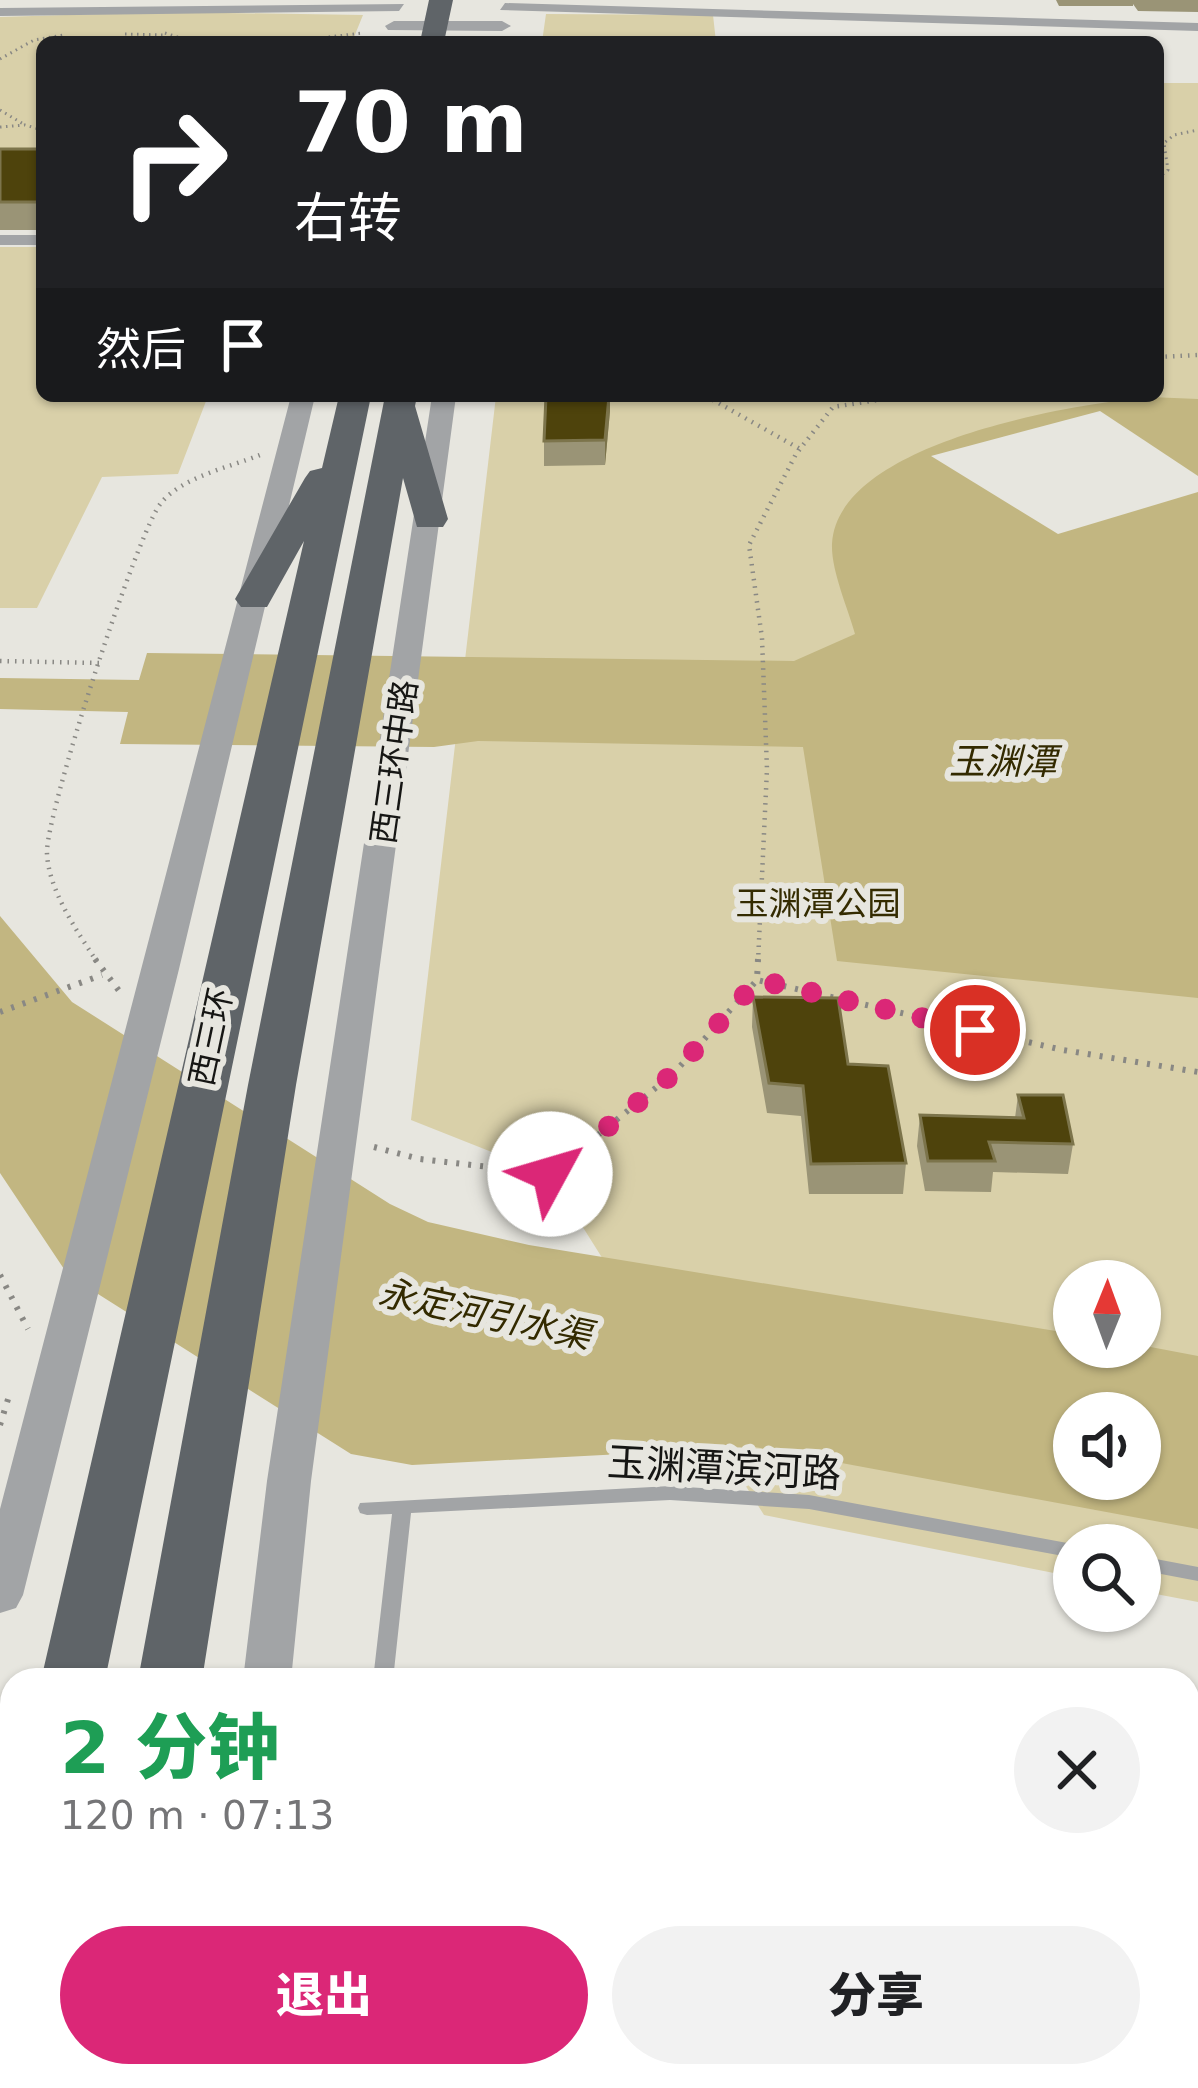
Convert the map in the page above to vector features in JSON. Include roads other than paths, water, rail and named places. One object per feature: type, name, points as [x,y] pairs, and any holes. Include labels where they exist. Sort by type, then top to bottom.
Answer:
[{"type":"highway","points":[[433,36],[441,0]]},
{"type":"highway","points":[[465,36],[470,0]]},
{"type":"highway","name":"西三环","points":[[172,1668],[272,1084],[400,402]]},
{"type":"highway","points":[[402,402],[430,519]]},
{"type":"highway","points":[[254,599],[351,414]]},
{"type":"highway","name":"西三环","points":[[76,1668],[351,414]]},
{"type":"street","points":[[0,12],[503,19],[561,4],[673,5],[1198,27]]},
{"type":"street","points":[[0,240],[36,240]]},
{"type":"street","points":[[0,1595],[45,1339],[162,969],[302,402]]},
{"type":"street","name":"西三环中路","points":[[269,1668],[289,1481],[347,1135],[443,402]]},
{"type":"lane","name":"玉渊潭滨河路","points":[[368,1508],[670,1493],[809,1502],[1053,1547]]},
{"type":"lane","points":[[384,1668],[402,1506]]},
{"type":"lane","points":[[1161,1567],[1198,1574]]},
{"type":"water","name":"玉渊潭","points":[[1164,398],[1198,399],[1198,998],[837,961],[803,747],[478,741],[434,747],[120,744],[128,712],[0,709],[0,678],[139,680],[147,653],[794,661],[855,634],[832,544],[844,509],[873,479],[964,435],[1108,402],[1164,402]]},
{"type":"water","name":"永定河引水渠","points":[[0,916],[72,1002],[390,1204],[428,1222],[529,1245],[1053,1331],[1053,1368],[1161,1368],[1161,1349],[1198,1356],[1198,1529],[755,1447],[412,1465],[351,1454],[68,1275],[0,1173]]},
{"type":"park label","name":"玉渊潭公园","points":[[818,903]]}]
